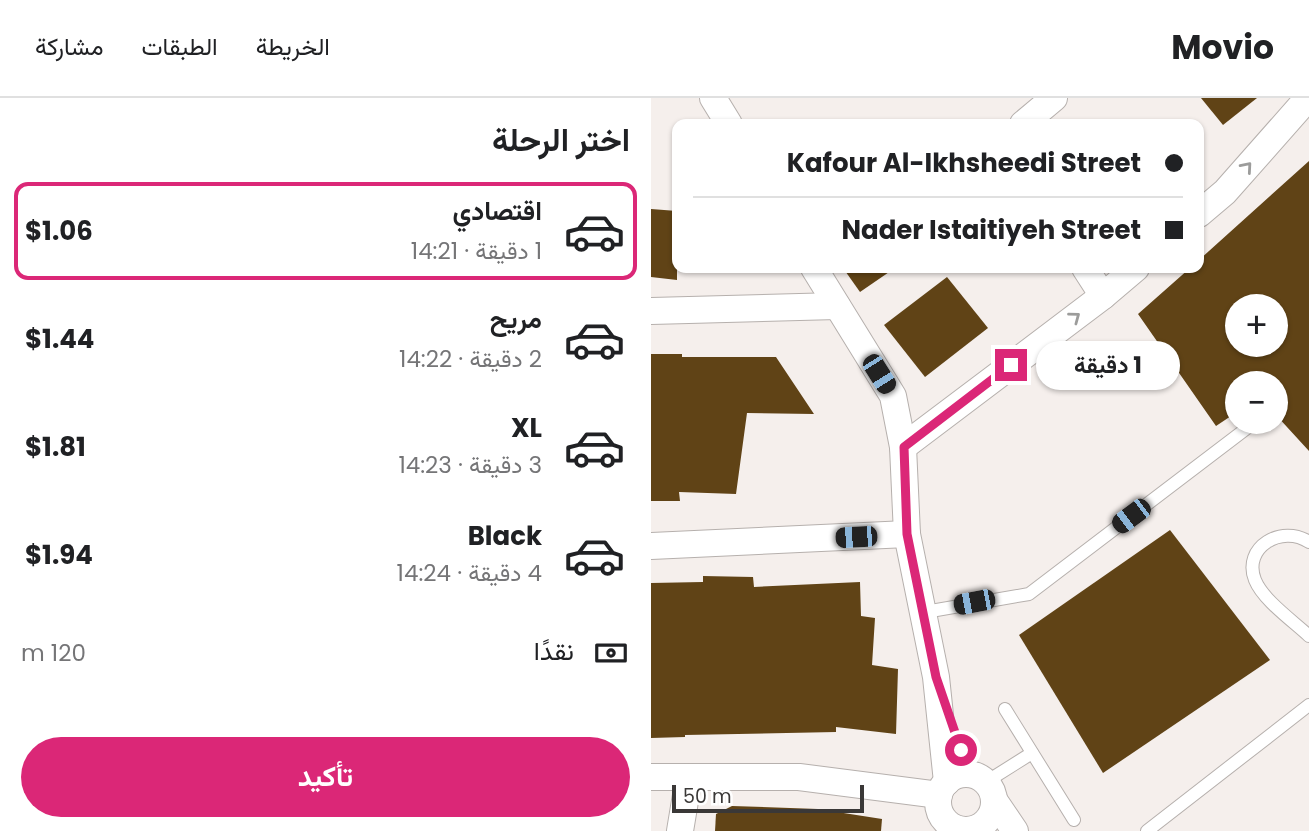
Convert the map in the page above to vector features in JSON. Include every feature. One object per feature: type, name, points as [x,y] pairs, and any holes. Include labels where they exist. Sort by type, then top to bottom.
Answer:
[{"type":"street","points":[[713,98],[726,119]]},
{"type":"street","points":[[1029,119],[1053,98]]},
{"type":"street","points":[[1204,210],[1225,192],[1308,98]]},
{"type":"street","points":[[817,273],[893,396],[904,447],[907,534],[925,611],[936,677],[968,808]]},
{"type":"street","points":[[1088,273],[1103,296]]},
{"type":"street","points":[[904,447],[1130,273]]},
{"type":"street","points":[[651,311],[837,306]]},
{"type":"street","points":[[651,546],[907,534]]},
{"type":"street","points":[[651,777],[799,777],[968,808],[1015,831]]},
{"type":"street","points":[[680,831],[689,777]]},
{"type":"lane","points":[[925,611],[1029,594],[1239,434]]},
{"type":"lane","points":[[1309,542],[1286,534],[1272,538],[1260,548],[1254,561],[1254,576],[1260,590],[1309,636]]},
{"type":"lane","points":[[1147,831],[1309,705]]},
{"type":"lane","points":[[1005,709],[1074,820]]},
{"type":"lane","points":[[968,808],[1032,753]]},
{"type":"building","points":[[1201,98],[1257,98],[1223,125]]},
{"type":"building","points":[[1309,161],[1309,451],[1288,428],[1288,371],[1225,371],[1225,420],[1216,426],[1138,314],[1184,273],[1204,273],[1204,256]]},
{"type":"building","points":[[651,209],[672,211],[672,273],[677,273],[677,280],[651,277]]},
{"type":"building","points":[[847,273],[888,273],[860,292]]},
{"type":"building","points":[[947,277],[988,328],[925,377],[884,325]]},
{"type":"building","points":[[651,354],[682,354],[682,357],[776,357],[814,414],[747,413],[736,494],[679,492],[680,501],[651,501]]},
{"type":"building","points":[[1170,530],[1270,660],[1103,773],[1019,635]]},
{"type":"building","points":[[703,576],[753,577],[754,587],[860,582],[861,616],[875,618],[872,665],[898,669],[896,734],[836,727],[836,732],[651,738],[651,583],[703,582]]},
{"type":"building","points":[[732,806],[818,809],[882,819],[881,831],[715,831],[716,814]]},
{"type":"route","points":[[961,750],[936,677],[925,611],[907,534],[904,447],[1011,365]]}]
